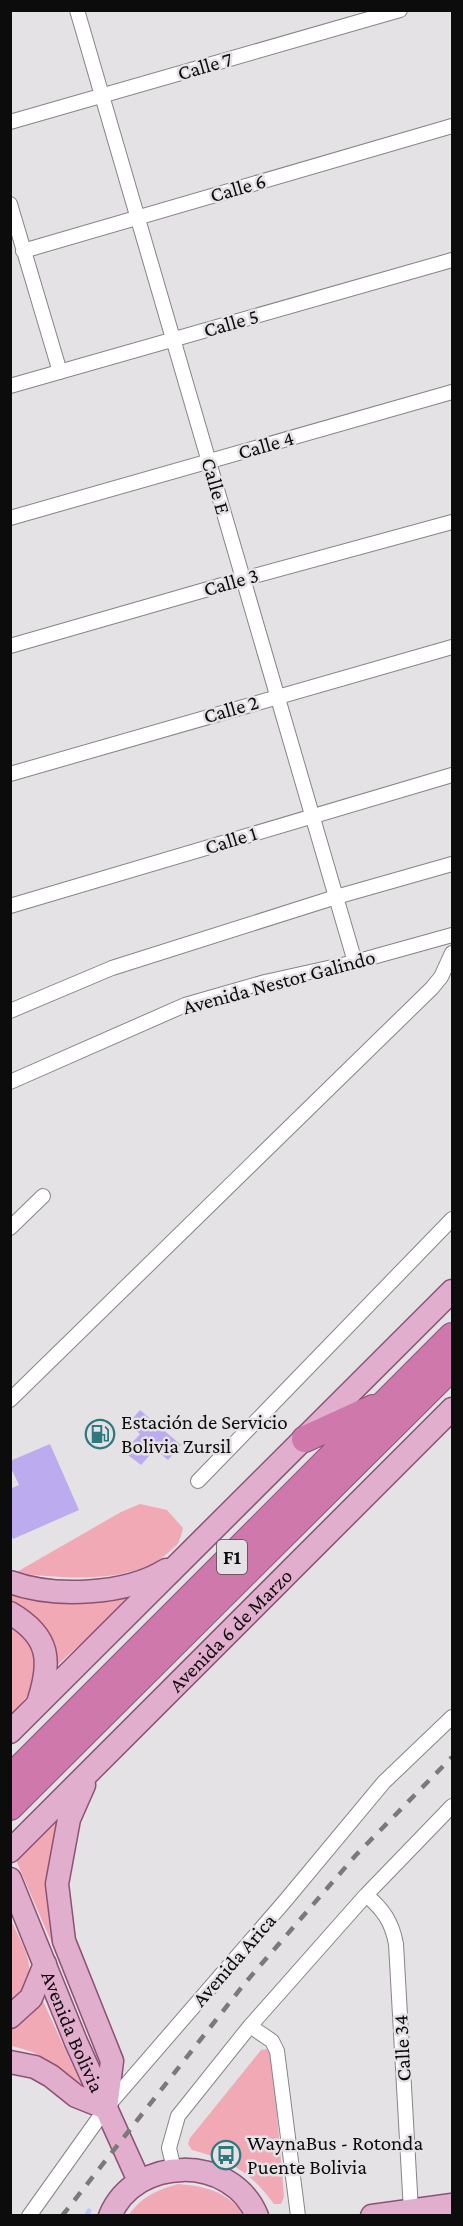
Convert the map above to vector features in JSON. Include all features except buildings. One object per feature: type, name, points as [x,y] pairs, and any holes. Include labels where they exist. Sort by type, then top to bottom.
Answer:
[{"type":"highway","name":"F1","points":[[10,1778],[453,1336]]},
{"type":"highway","name":"Avenida 6 de Marzo","points":[[10,1808],[453,1367]]},
{"type":"highway","points":[[305,1439],[387,1402]]},
{"type":"main road","points":[[10,1732],[453,1291]]},
{"type":"main road","name":"Avenida 6 de Marzo","points":[[10,1851],[453,1409]]},
{"type":"main road","points":[[10,1582],[53,1591],[88,1591],[135,1585],[159,1574],[190,1555]]},
{"type":"main road","points":[[10,1613],[27,1623],[41,1639],[45,1657],[45,1681],[37,1706]]},
{"type":"main road","points":[[10,2062],[34,2067],[51,2076],[76,2096],[106,2108],[112,2061],[64,1941],[57,1884],[69,1819],[77,1798],[94,1767]]},
{"type":"main road","name":"Avenida Bolivia","points":[[12,1882],[76,2042],[140,2181]]},
{"type":"main road","points":[[10,2017],[31,1998],[45,1964]]},
{"type":"main road","points":[[110,2216],[124,2194],[140,2181],[156,2173],[174,2169],[193,2169],[212,2174],[230,2183],[244,2195],[257,2216]]},
{"type":"main road","points":[[372,2216],[453,2205]]},
{"type":"street","name":"Calle E","points":[[77,10],[355,962]]},
{"type":"street","name":"Calle 7","points":[[10,122],[400,10]]},
{"type":"street","name":"Calle 6","points":[[23,251],[453,126]]},
{"type":"street","points":[[10,204],[60,372]]},
{"type":"street","name":"Calle 5","points":[[10,386],[453,260]]},
{"type":"street","name":"Calle 4","points":[[10,518],[453,392]]},
{"type":"street","name":"Calle 3","points":[[10,646],[453,522]]},
{"type":"street","name":"Calle 2","points":[[10,774],[453,647]]},
{"type":"street","name":"Calle 1","points":[[10,906],[453,775]]},
{"type":"street","points":[[10,1011],[112,968],[336,897],[453,864]]},
{"type":"street","name":"Avenida Nestor Galindo","points":[[10,1082],[185,1005],[265,982],[355,962],[453,935]]},
{"type":"street","points":[[10,1400],[432,988],[441,977],[453,953]]},
{"type":"street","points":[[10,1228],[43,1196]]},
{"type":"street","points":[[198,1481],[453,1220]]},
{"type":"street","name":"Avenida Arica","points":[[28,2216],[106,2108],[285,1901],[384,1782],[453,1717]]},
{"type":"street","points":[[174,2169],[169,2148],[178,2116],[250,2026],[366,1895],[453,1806]]},
{"type":"street","name":"Calle 34","points":[[366,1895],[384,1911],[394,1930],[396,1944],[411,2211]]},
{"type":"street","points":[[250,2026],[272,2041],[278,2051],[298,2216]]},
{"type":"shaded area","points":[[140,1504],[167,1510],[183,1528],[178,1544],[155,1562],[137,1570],[96,1577],[54,1577],[15,1573],[121,1512]]},
{"type":"shaded area","points":[[10,1594],[56,1602],[86,1603],[135,1594],[53,1669],[11,1603]]},
{"type":"shaded area","points":[[10,1623],[30,1639],[37,1666],[32,1690],[10,1717]]},
{"type":"shaded area","points":[[59,1817],[52,1848],[91,2034],[16,1860]]},
{"type":"shaded area","points":[[10,1918],[26,1953],[29,1973],[27,1983],[10,2005]]},
{"type":"shaded area","points":[[42,1999],[82,2086],[49,2060],[11,2046],[11,2029],[30,2016]]},
{"type":"shaded area","points":[[267,2049],[272,2053],[284,2197],[281,2204],[274,2204],[248,2175],[217,2158],[192,2150],[188,2144],[190,2138],[261,2050]]},
{"type":"shaded area","points":[[178,2184],[215,2191],[231,2201],[244,2216],[128,2216],[150,2195]]},
{"type":"waterway","points":[[86,2216],[89,2211]]},
{"type":"railway","points":[[62,2216],[245,1983],[356,1855],[452,1757]]},
{"type":"place","name":"Estación de Servicio Bolivia Zursil","points":[[100,1434]]},
{"type":"place","name":"WaynaBus - Rotonda Puente Bolivia","points":[[226,2155]]}]
